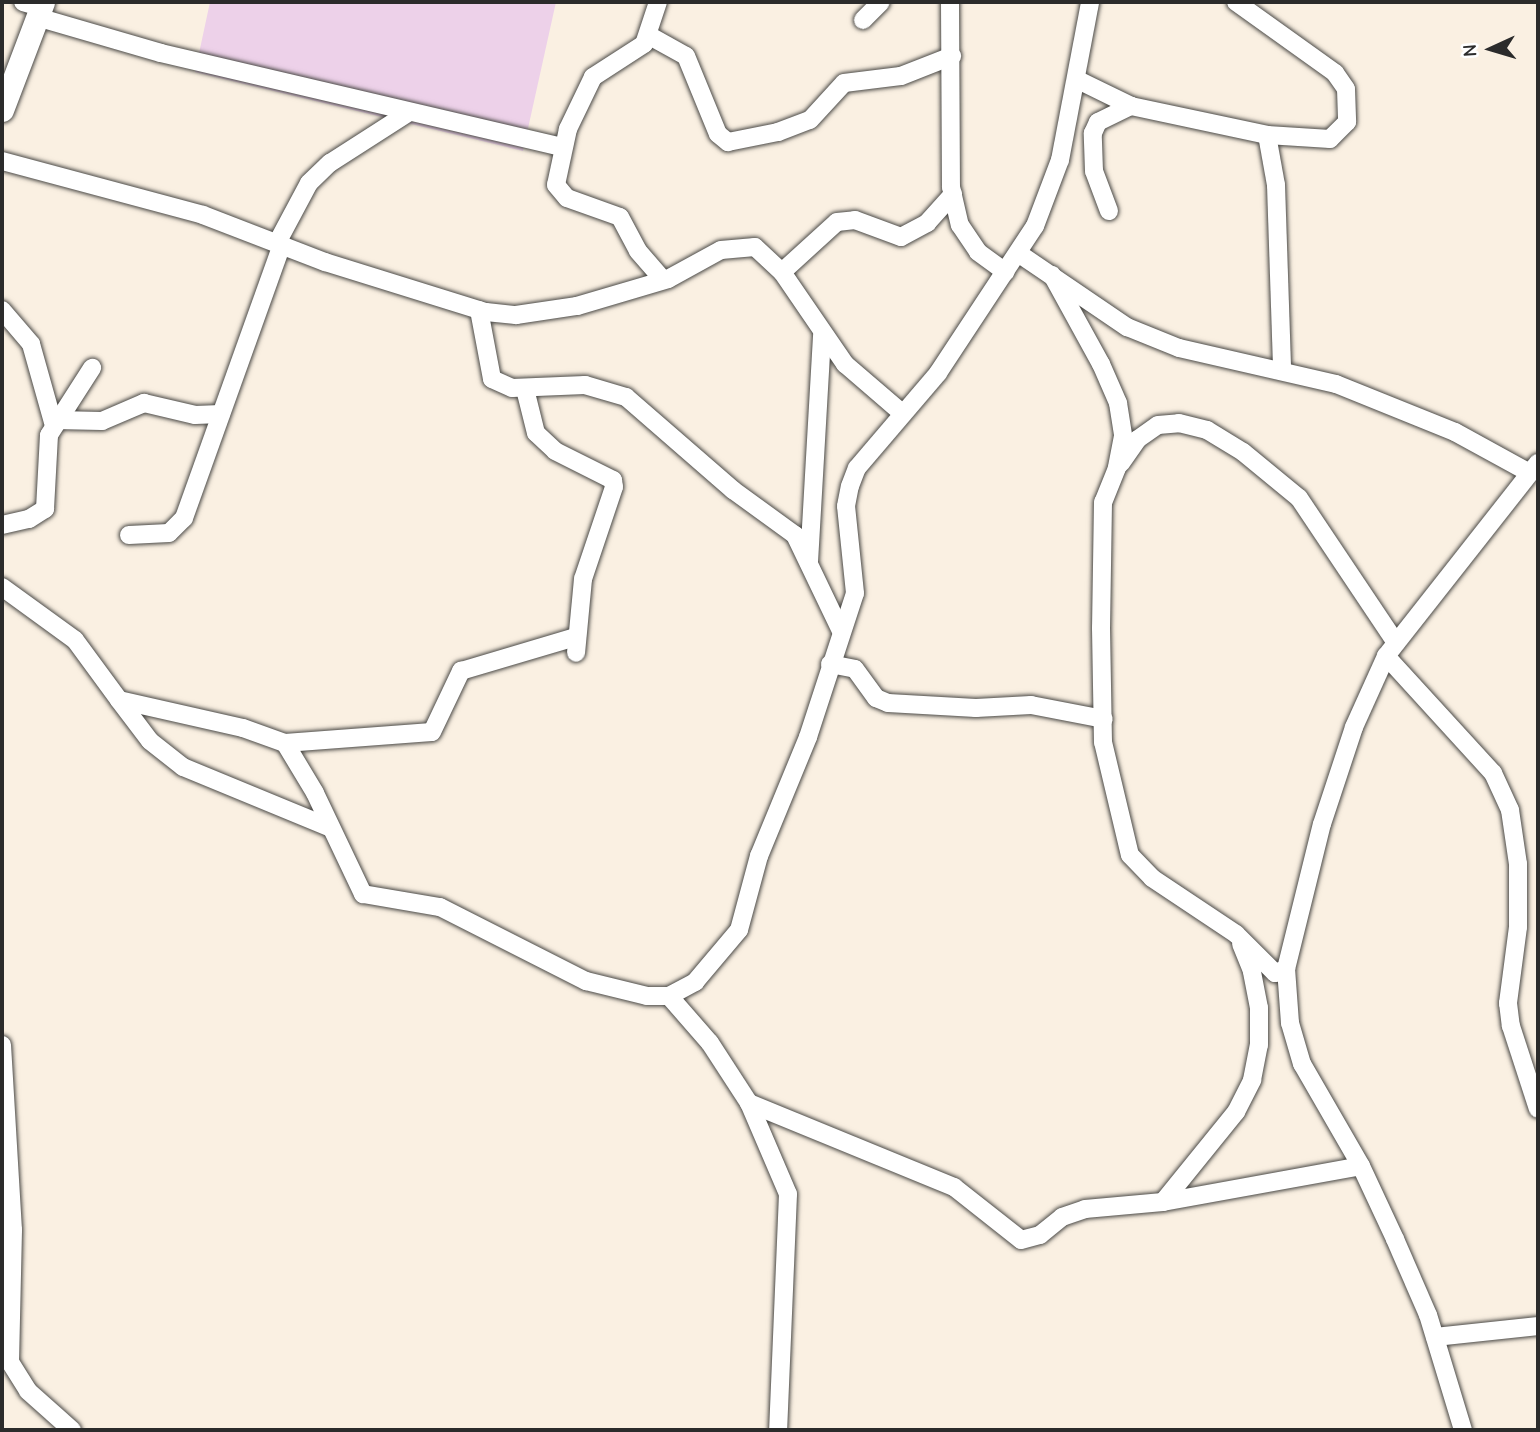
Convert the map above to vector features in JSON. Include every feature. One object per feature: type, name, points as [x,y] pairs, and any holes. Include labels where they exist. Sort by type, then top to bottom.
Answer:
[{"type":"main road","points":[[2,110],[36,7]]},
{"type":"street","points":[[658,2],[648,35],[636,51],[593,77],[562,147],[558,192],[620,218],[638,251],[663,280]]},
{"type":"street","points":[[863,20],[881,2]]},
{"type":"street","points":[[950,2],[952,56],[948,149],[953,194],[960,225],[978,251],[1006,272]]},
{"type":"street","points":[[285,743],[363,894],[440,907],[586,981],[647,996],[669,996],[695,982],[739,930],[759,856],[807,737],[855,593],[846,506],[857,468],[938,373],[1035,226],[1052,182],[1078,80],[1090,2]]},
{"type":"street","points":[[1078,80],[1131,106],[1267,135],[1329,139],[1342,132],[1349,110],[1346,89],[1327,66],[1236,2]]},
{"type":"street","points":[[36,7],[408,113],[562,147]]},
{"type":"street","points":[[648,35],[686,56],[718,134],[728,142],[778,132],[810,120],[844,83],[901,76],[952,56]]},
{"type":"street","points":[[1109,211],[1094,171],[1093,133],[1098,122],[1131,106]]},
{"type":"street","points":[[129,535],[174,531],[184,518],[279,244],[309,183],[330,163],[408,113]]},
{"type":"street","points":[[1267,135],[1276,186],[1282,370]]},
{"type":"street","points":[[2,161],[203,215],[279,244],[479,310],[541,313],[663,280],[704,263],[721,250],[741,246],[755,247],[782,272],[822,335],[865,386],[902,413]]},
{"type":"street","points":[[782,272],[837,222],[855,220],[901,237],[927,223],[953,194]]},
{"type":"street","points":[[1018,253],[1127,327],[1179,348],[1282,370],[1387,403],[1534,468],[1391,650],[1354,727],[1322,824],[1286,969],[1290,1023],[1302,1064],[1361,1166],[1436,1337],[1463,1430]]},
{"type":"street","points":[[1052,275],[1118,402],[1124,436],[1102,515],[1104,742],[1130,855],[1152,878],[1236,934],[1275,973],[1286,969]]},
{"type":"street","points":[[2,310],[31,344],[55,423]]},
{"type":"street","points":[[479,310],[492,379],[499,385],[525,388],[585,384],[626,397],[733,490],[795,535],[841,631]]},
{"type":"street","points":[[809,567],[822,335]]},
{"type":"street","points":[[2,525],[29,519],[45,509],[45,453],[55,423],[92,368]]},
{"type":"street","points":[[119,700],[243,728],[285,743],[384,732],[425,734],[437,726],[446,711],[461,671],[575,645],[583,579],[614,487],[613,480],[555,451],[536,433],[525,388]]},
{"type":"street","points":[[55,423],[102,421],[144,403],[195,415],[221,414]]},
{"type":"street","points":[[1117,468],[1138,439],[1158,425],[1179,423],[1207,430],[1243,452],[1299,498],[1391,650],[1493,773],[1510,810],[1518,864],[1518,927],[1508,1003],[1538,1108]]},
{"type":"street","points":[[2,587],[75,640],[150,741],[183,767],[331,828]]},
{"type":"street","points":[[830,664],[855,669],[876,698],[888,703],[976,708],[1031,705],[1104,719]]},
{"type":"street","points":[[1163,1202],[1236,1112],[1252,1080],[1259,1045],[1259,1008],[1252,971],[1236,934]]},
{"type":"street","points":[[669,996],[710,1043],[749,1103],[780,1168],[789,1207],[778,1430]]},
{"type":"street","points":[[2,1045],[13,1230],[10,1362],[28,1391],[72,1430]]},
{"type":"street","points":[[749,1103],[954,1187],[1021,1240],[1040,1235],[1062,1217],[1086,1209],[1163,1202],[1361,1166]]},
{"type":"street","points":[[1436,1337],[1538,1326]]},
{"type":"shaded area","points":[[210,2],[556,2],[523,151],[195,72]]}]
